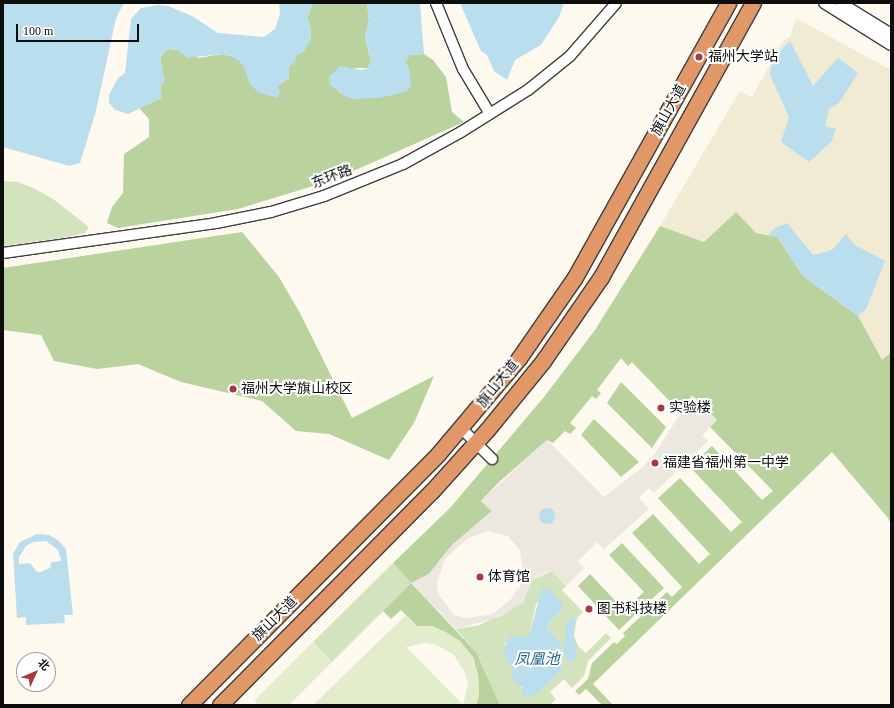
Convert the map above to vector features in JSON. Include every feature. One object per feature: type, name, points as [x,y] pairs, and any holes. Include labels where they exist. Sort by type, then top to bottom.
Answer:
[{"type":"highway","name":"旗山大道","points":[[189,705],[461,428],[519,358],[575,277],[728,3]]},
{"type":"highway","name":"旗山大道","points":[[220,705],[432,492],[476,443],[547,356],[601,277],[752,3]]},
{"type":"street","points":[[436,3],[463,69],[490,114]]},
{"type":"street","name":"东环路","points":[[3,253],[216,223],[271,212],[324,196],[403,164],[490,114],[528,90],[570,56],[616,3]]},
{"type":"street","points":[[824,3],[891,45]]},
{"type":"street","points":[[841,3],[891,34]]},
{"type":"street","points":[[461,428],[492,459]]},
{"type":"shaded area","points":[[796,18],[891,70],[891,352],[882,361],[858,316],[756,233],[736,212],[704,242],[660,226],[740,91],[752,97],[783,41],[790,37]]},
{"type":"shaded area","points":[[692,395],[717,420],[702,435],[708,441],[685,463],[680,457],[670,467],[675,473],[654,493],[649,488],[639,498],[649,509],[604,549],[597,542],[578,561],[584,568],[566,586],[552,571],[544,573],[532,580],[523,602],[503,616],[456,629],[411,583],[429,574],[452,545],[492,511],[481,501],[547,440],[604,497],[643,467],[656,452]],"holes":[[[488,531],[508,536],[520,550],[523,572],[521,583],[512,598],[493,614],[467,618],[454,615],[439,595],[437,583],[445,559],[467,539]]]},
{"type":"green space","points":[[313,3],[367,3],[369,20],[365,37],[371,62],[368,68],[355,68],[338,92],[356,99],[405,62],[410,55],[424,54],[433,60],[446,77],[452,112],[464,122],[333,180],[238,209],[118,228],[107,223],[112,207],[123,193],[124,154],[149,137],[149,119],[139,108],[161,98],[160,88],[164,80],[160,57],[168,49],[178,50],[199,58],[222,54],[234,57],[278,86],[289,78],[289,66],[295,56],[303,52],[311,39],[310,24],[307,19]]},
{"type":"green space","points":[[3,181],[18,182],[33,188],[53,199],[89,227],[85,233],[62,238],[3,246]]},
{"type":"green space","points":[[736,212],[756,233],[777,237],[803,276],[858,316],[882,360],[891,352],[891,525],[888,518],[832,452],[593,684],[613,705],[602,705],[586,689],[579,695],[575,691],[588,679],[592,663],[614,642],[617,644],[625,636],[623,633],[667,592],[672,597],[682,587],[632,533],[653,514],[699,564],[710,554],[658,498],[680,478],[731,532],[742,522],[690,467],[712,446],[762,500],[773,491],[710,427],[717,420],[692,395],[681,413],[632,362],[628,366],[621,358],[597,390],[601,393],[596,399],[592,396],[570,423],[576,428],[570,434],[565,431],[553,443],[547,440],[499,482],[481,501],[492,511],[452,545],[429,574],[411,583],[393,563],[450,508],[544,397],[595,330],[660,226],[704,242]]},
{"type":"green space","points":[[242,232],[279,277],[301,315],[352,418],[434,376],[414,423],[389,460],[329,434],[296,431],[262,401],[181,382],[138,364],[97,369],[54,361],[41,335],[3,330],[3,268]]},
{"type":"green space","points":[[621,382],[666,427],[652,448],[607,403]]},
{"type":"green space","points":[[594,419],[639,462],[621,477],[581,435]]},
{"type":"green space","points":[[622,543],[664,588],[643,607],[636,599],[644,592],[609,555]]},
{"type":"green space","points":[[393,563],[411,583],[332,662],[313,642]]},
{"type":"green space","points":[[552,571],[566,586],[562,590],[583,612],[577,618],[574,635],[578,646],[586,653],[606,633],[611,638],[588,661],[584,676],[572,688],[564,679],[550,692],[556,699],[550,705],[500,705],[476,652],[456,629],[480,625],[523,602],[532,580]],"holes":[[[552,591],[556,597],[560,613],[548,623],[547,629],[560,642],[563,653],[561,671],[538,693],[523,690],[512,664],[505,657],[505,643],[526,637],[530,633],[536,604]]]},
{"type":"green space","points":[[590,574],[624,610],[632,603],[639,611],[619,630],[578,586]]},
{"type":"green space","points":[[411,583],[476,652],[500,705],[476,705],[479,695],[478,675],[473,657],[432,626],[417,626],[401,610],[391,619],[383,611]]},
{"type":"green space","points":[[406,615],[417,626],[432,626],[446,632],[460,641],[473,657],[478,675],[479,695],[476,705],[463,705],[313,705]],"holes":[[[425,643],[437,645],[453,654],[464,670],[468,683],[463,705],[406,647]]]},
{"type":"green space","points":[[313,642],[332,662],[289,705],[258,705],[254,701]]},
{"type":"water","points":[[3,3],[124,3],[116,18],[96,111],[80,163],[69,166],[3,147]]},
{"type":"water","points":[[279,3],[313,3],[307,19],[310,24],[311,39],[303,52],[296,56],[295,62],[289,67],[289,78],[278,86],[280,92],[277,98],[258,92],[250,84],[243,65],[234,57],[222,54],[187,58],[178,50],[168,49],[160,57],[164,80],[160,88],[162,98],[128,114],[115,110],[109,103],[109,95],[118,78],[125,73],[131,19],[141,8],[157,5],[168,6],[192,16],[218,33],[264,37],[275,29],[280,14]]},
{"type":"water","points":[[367,3],[420,3],[424,54],[410,55],[405,62],[409,67],[411,87],[405,92],[379,98],[356,99],[346,97],[330,85],[329,77],[340,66],[362,70],[368,68],[371,62],[365,37],[369,20]]},
{"type":"water","points":[[460,3],[564,3],[559,17],[541,45],[515,60],[507,80],[494,71],[487,55],[481,51]]},
{"type":"water","points":[[790,41],[813,86],[838,58],[858,73],[839,103],[829,109],[825,126],[836,129],[831,142],[809,162],[781,142],[789,117],[770,75],[771,67],[781,50]]},
{"type":"water","points":[[787,223],[813,255],[832,250],[846,234],[855,245],[885,261],[866,309],[858,316],[803,276],[777,237],[768,235],[775,228]]},
{"type":"water","points":[[547,508],[554,513],[555,516],[550,523],[547,524],[540,519],[539,516],[544,509]]},
{"type":"water","points":[[37,534],[49,535],[58,540],[66,549],[73,615],[64,615],[65,623],[26,625],[26,617],[17,618],[13,554],[20,542]],"holes":[[[46,541],[58,550],[61,561],[51,562],[50,568],[41,572],[37,572],[30,563],[19,564],[19,557],[26,546],[33,542]]]},
{"type":"water","name":"凤凰池","points":[[542,588],[552,591],[563,604],[560,613],[548,623],[547,629],[560,642],[563,653],[561,671],[538,693],[526,697],[522,695],[523,687],[512,679],[513,668],[505,657],[504,648],[511,636],[526,637],[530,633]]},
{"type":"water","points":[[571,616],[575,619],[573,634],[577,647],[576,658],[569,662],[565,657],[564,647],[566,627]]},
{"type":"place","name":"福州大学站","points":[[699,57]]},
{"type":"place","name":"福州大学旗山校区","points":[[233,389]]},
{"type":"place","name":"实验楼","points":[[661,408]]},
{"type":"place","name":"福建省福州第一中学","points":[[655,463]]},
{"type":"place","name":"体育馆","points":[[480,577]]},
{"type":"place","name":"图书科技楼","points":[[589,609]]}]
